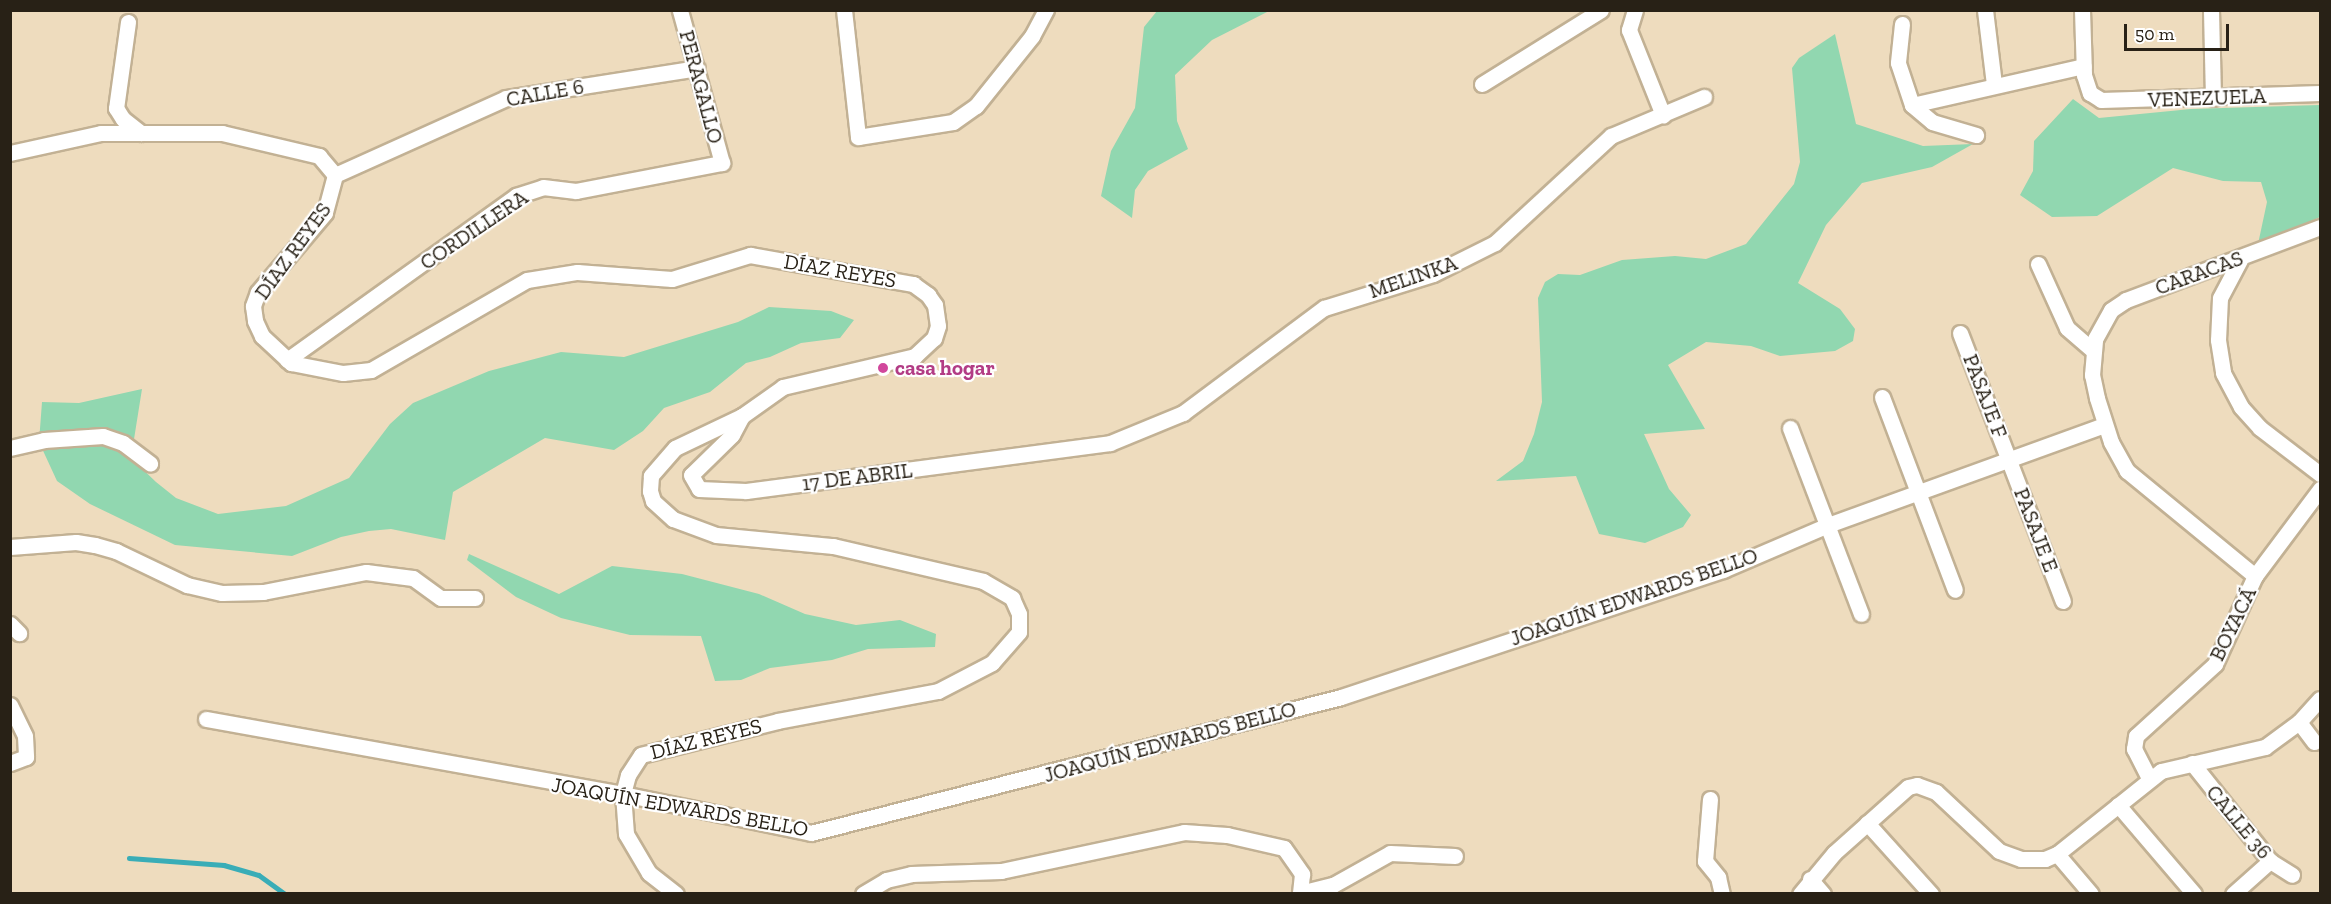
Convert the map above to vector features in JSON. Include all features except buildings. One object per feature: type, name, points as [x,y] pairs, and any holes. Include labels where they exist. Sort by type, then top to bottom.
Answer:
[{"type":"street","name":"PERAGALLO","points":[[680,10],[722,163]]},
{"type":"street","points":[[844,10],[858,137],[953,122],[976,106],[1032,36],[1046,10]]},
{"type":"street","points":[[1482,84],[1601,10]]},
{"type":"street","points":[[1635,10],[1629,30],[1663,115]]},
{"type":"street","points":[[1985,10],[1994,84]]},
{"type":"street","points":[[1912,105],[1994,84],[2084,66],[2082,10]]},
{"type":"street","points":[[2211,10],[2213,98]]},
{"type":"street","points":[[128,22],[116,108],[123,119],[141,133]]},
{"type":"street","points":[[1902,24],[1898,63],[1912,105],[1932,122],[1976,135]]},
{"type":"street","name":"VENEZUELA","points":[[2084,66],[2087,86],[2095,98],[2108,101],[2320,93]]},
{"type":"street","name":"CALLE 6","points":[[335,175],[506,98],[697,68]]},
{"type":"street","name":"MELINKA","points":[[1110,443],[1183,412],[1324,308],[1433,274],[1495,243],[1611,136],[1704,97]]},
{"type":"street","name":"DÍAZ REYES","points":[[10,153],[101,133],[222,133],[319,156],[335,175],[325,213],[258,292],[254,306],[262,336],[287,360],[360,374],[527,280],[577,272],[672,279],[750,255],[913,284],[935,305],[938,326],[934,338],[915,356],[783,387],[742,416],[675,448],[651,476],[650,491],[663,511],[716,535],[833,546],[983,581],[1012,598],[1019,614],[1019,632],[992,663],[938,691],[651,750],[634,764],[624,794],[624,823],[630,847],[649,873],[676,894]]},
{"type":"street","name":"CORDILLERA","points":[[287,360],[523,193],[543,187],[576,191],[722,163]]},
{"type":"street","name":"CARACAS","points":[[2094,345],[2111,310],[2126,300],[2240,260],[2320,227]]},
{"type":"street","points":[[2240,260],[2220,298],[2218,340],[2223,373],[2241,407],[2260,428],[2320,474]]},
{"type":"street","points":[[2038,264],[2067,328],[2094,345],[2091,375],[2104,425],[2118,457],[2133,477],[2255,576]]},
{"type":"street","name":"PASAJE F","points":[[1960,333],[2009,459]]},
{"type":"street","points":[[1882,397],[1955,590]]},
{"type":"street","name":"17 DE ABRIL","points":[[742,416],[732,435],[691,475],[699,489],[746,491],[1110,443]]},
{"type":"street","name":"JOAQUÍN EDWARDS BELLO","points":[[206,719],[624,794],[811,833],[1341,697],[1723,570],[1828,525],[2104,425]]},
{"type":"street","points":[[1790,428],[1861,614]]},
{"type":"street","points":[[10,448],[63,437],[103,436],[123,443],[150,464]]},
{"type":"street","name":"PASAJE E","points":[[2009,459],[2063,601]]},
{"type":"street","name":"BOYACÁ","points":[[2149,778],[2134,749],[2136,736],[2215,664],[2255,576],[2320,489]]},
{"type":"street","points":[[10,547],[76,542],[95,545],[116,551],[186,585],[222,593],[263,592],[366,572],[413,578],[441,598],[475,598]]},
{"type":"street","points":[[1800,894],[1810,879],[1867,823],[1908,787],[1928,786],[2000,850],[2035,860],[2057,854],[2149,778],[2172,766],[2249,753],[2299,723],[2320,699]]},
{"type":"street","points":[[10,705],[25,736],[27,757],[11,763]]},
{"type":"street","points":[[2299,723],[2314,742]]},
{"type":"street","name":"CALLE 36","points":[[2192,763],[2270,861],[2292,875]]},
{"type":"street","points":[[1710,799],[1705,861],[1718,877],[1722,894]]},
{"type":"street","points":[[2118,805],[2194,894]]},
{"type":"street","points":[[1867,823],[1930,894]]},
{"type":"street","points":[[863,894],[885,880],[911,874],[1001,871],[1184,832],[1238,837],[1284,848],[1302,874],[1300,893],[1333,885],[1390,853],[1455,856]]},
{"type":"street","points":[[2057,854],[2091,894]]},
{"type":"street","points":[[2233,894],[2270,861]]},
{"type":"street","points":[[1810,879],[1823,894]]},
{"type":"green space","points":[[1157,11],[1269,11],[1212,40],[1175,75],[1177,121],[1188,149],[1148,171],[1135,190],[1132,218],[1101,196],[1111,151],[1135,108],[1144,27]]},
{"type":"green space","points":[[1835,34],[1856,124],[1923,146],[1973,144],[1932,167],[1862,183],[1826,225],[1798,283],[1840,309],[1855,329],[1853,341],[1835,351],[1780,356],[1751,346],[1706,342],[1668,365],[1705,429],[1644,434],[1669,489],[1691,515],[1683,527],[1645,543],[1599,534],[1576,476],[1496,481],[1523,461],[1534,434],[1542,402],[1538,298],[1545,282],[1558,274],[1580,275],[1622,260],[1675,256],[1706,259],[1746,244],[1794,184],[1800,162],[1792,68],[1799,58]]},
{"type":"green space","points":[[2073,99],[2099,118],[2191,109],[2320,105],[2320,217],[2258,244],[2267,202],[2261,182],[2223,181],[2173,168],[2097,216],[2052,217],[2020,195],[2033,171],[2034,141]]},
{"type":"green space","points":[[769,307],[831,311],[854,320],[840,338],[801,343],[770,357],[746,363],[710,392],[664,408],[643,431],[614,450],[545,438],[453,492],[445,540],[391,529],[369,531],[341,537],[292,556],[175,545],[90,504],[57,481],[39,442],[42,402],[79,403],[142,389],[131,458],[156,482],[176,498],[218,514],[286,506],[349,478],[390,424],[413,403],[489,371],[561,352],[624,357],[738,322]]},
{"type":"green space","points":[[469,554],[559,594],[612,566],[682,574],[759,594],[805,614],[856,625],[900,620],[936,634],[935,647],[868,649],[832,660],[770,668],[741,680],[715,681],[701,636],[630,635],[561,618],[516,597],[467,560]]},
{"type":"waterway","points":[[129,858],[224,865],[259,875],[285,894]]},
{"type":"place","name":"casa hogar","points":[[883,368]]}]
